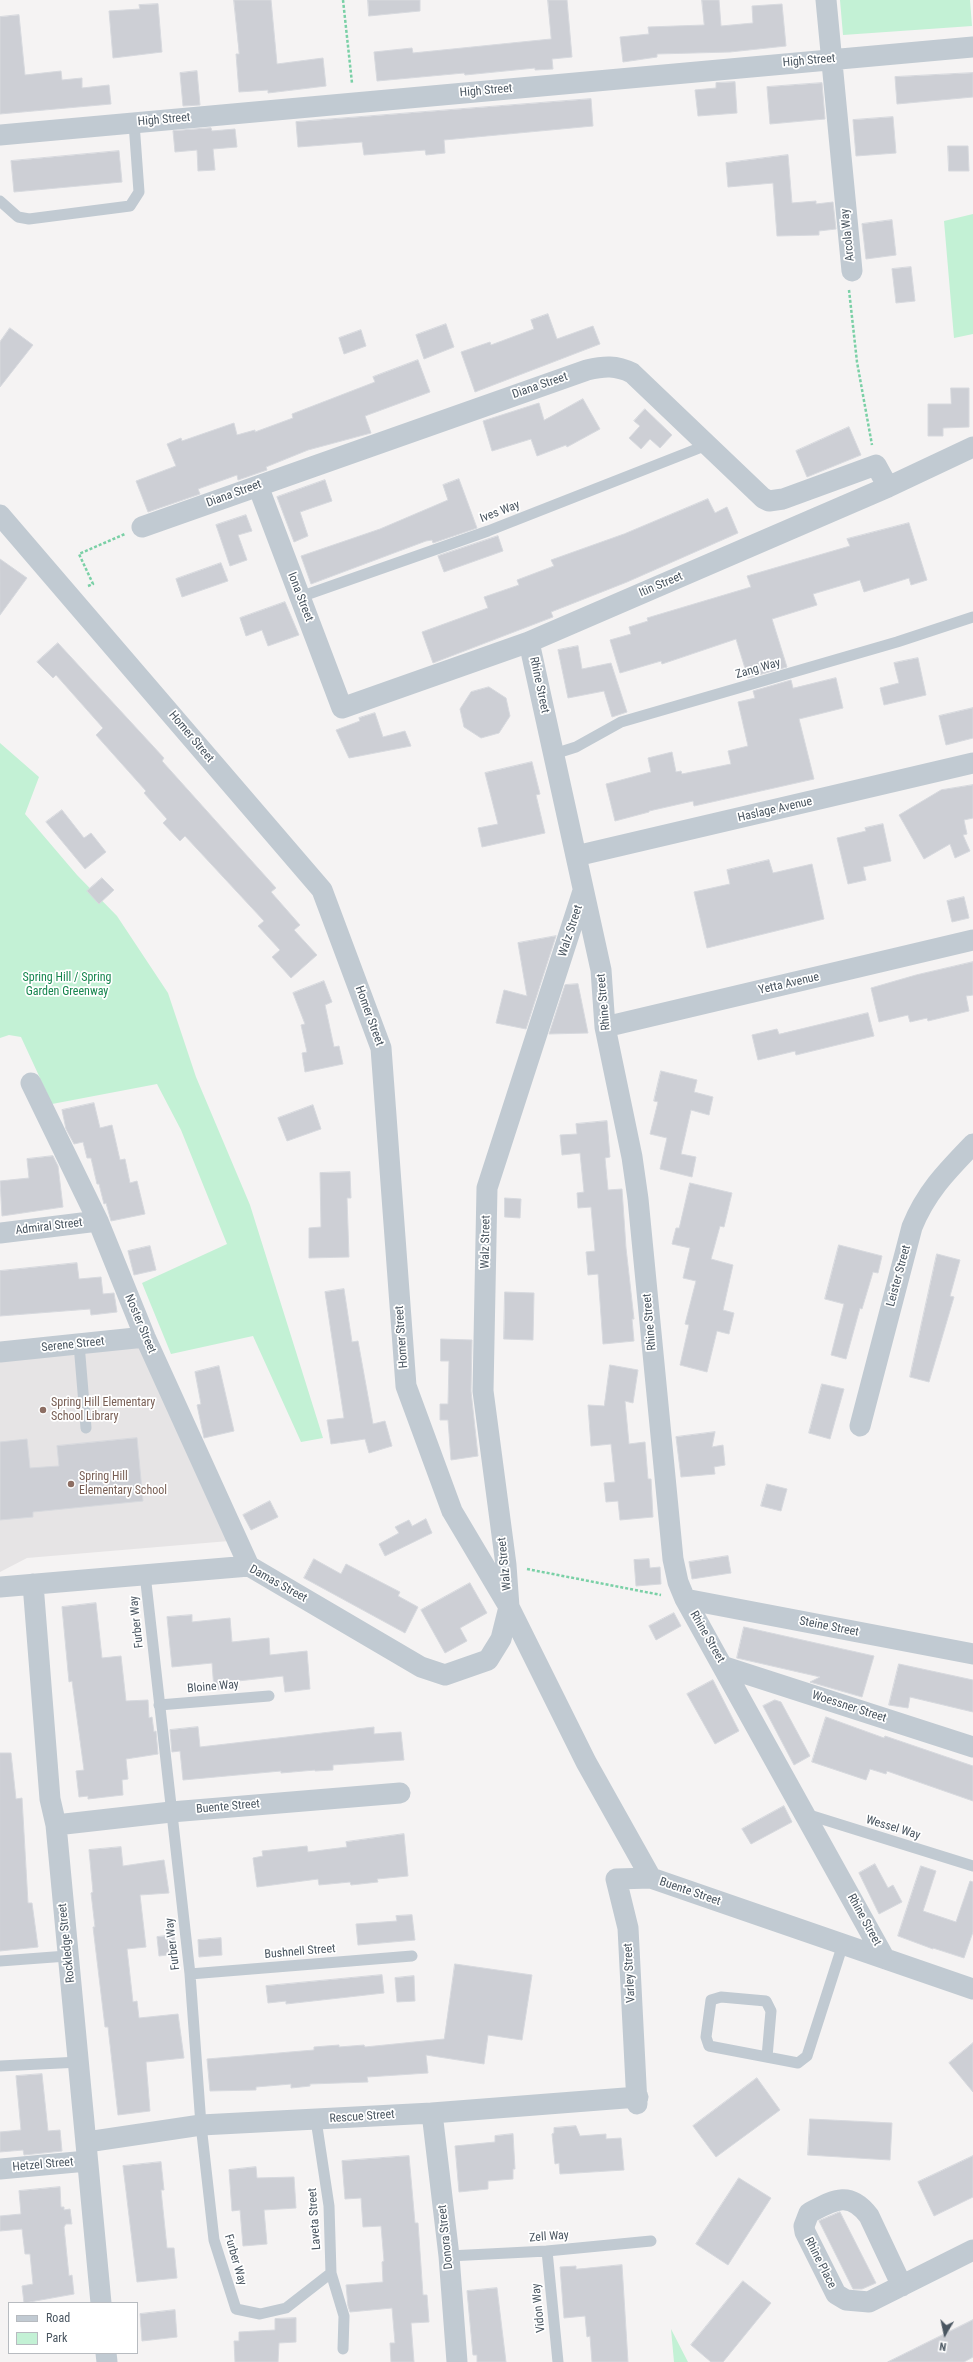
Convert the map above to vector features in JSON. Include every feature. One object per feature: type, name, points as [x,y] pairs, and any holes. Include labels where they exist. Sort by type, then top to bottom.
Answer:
[{"type":"street","name":"Arcola Way","points":[[826,0],[852,272]]},
{"type":"street","name":"High Street","points":[[0,135],[973,47]]},
{"type":"street","name":"Diana Street","points":[[142,527],[587,370],[607,366],[621,367],[632,373],[758,494],[769,501],[784,499],[876,465]]},
{"type":"street","name":"Itin Street","points":[[342,708],[529,642],[888,487],[973,446]]},
{"type":"street","points":[[876,465],[888,487]]},
{"type":"street","name":"Iona Street","points":[[258,486],[342,708]]},
{"type":"street","name":"Homer Street","points":[[0,515],[322,890],[381,1048],[406,1386],[452,1511],[509,1607]]},
{"type":"street","name":"Rhine Street","points":[[529,642],[601,970],[605,1027],[632,1157],[638,1199],[673,1559],[678,1582],[685,1599],[725,1667],[885,1959]]},
{"type":"street","name":"Haslage Avenue","points":[[576,856],[973,764]]},
{"type":"street","name":"Walz Street","points":[[509,1607],[506,1565],[482,1391],[487,1188],[584,890]]},
{"type":"street","name":"Yetta Avenue","points":[[605,1027],[973,940]]},
{"type":"street","name":"Noster Street","points":[[30,1083],[98,1221],[145,1337],[249,1566]]},
{"type":"street","name":"Leister Street","points":[[860,1426],[910,1235],[921,1205],[942,1176],[973,1144]]},
{"type":"street","name":"Admiral Street","points":[[0,1233],[98,1221]]},
{"type":"street","name":"Serene Street","points":[[0,1352],[145,1337]]},
{"type":"street","name":"Damas Street","points":[[0,1587],[249,1566],[421,1667],[445,1674],[488,1660],[501,1639],[509,1607]]},
{"type":"street","name":"Rockledge Street","points":[[33,1584],[50,1799],[56,1825],[67,1956],[80,2062],[101,2302]]},
{"type":"street","name":"Steine Street","points":[[685,1599],[973,1654]]},
{"type":"street","name":"Buente Street","points":[[509,1607],[586,1762],[652,1878],[973,1989]]},
{"type":"street","name":"Woessner Street","points":[[725,1667],[973,1747]]},
{"type":"street","name":"Buente Street","points":[[56,1825],[171,1812],[400,1793]]},
{"type":"street","name":"Varley Street","points":[[638,2100],[628,1928],[616,1879],[652,1878]]},
{"type":"street","name":"Rescue Street","points":[[87,2152],[201,2125],[316,2120],[638,2100]]},
{"type":"street","name":"Donora Street","points":[[432,2113],[449,2256],[457,2362]]},
{"type":"street","name":"Hetzel Street","points":[[0,2169],[87,2152]]},
{"type":"street","name":"Rhine Place","points":[[902,2286],[869,2216],[863,2208],[855,2202],[836,2200],[808,2213],[804,2226],[805,2232],[836,2294],[846,2300],[869,2302],[902,2286],[973,2250]]},
{"type":"lane","points":[[0,201],[18,217],[29,219],[130,206],[139,192],[134,123]]},
{"type":"lane","name":"Ives Way","points":[[300,597],[488,531],[707,445]]},
{"type":"lane","name":"Zang Way","points":[[554,754],[576,747],[621,722],[897,642],[973,617]]},
{"type":"lane","points":[[79,1344],[86,1428]]},
{"type":"lane","name":"Furber Way","points":[[145,1574],[190,1974],[201,2125],[214,2240],[236,2309],[260,2314],[286,2308],[331,2273]]},
{"type":"lane","name":"Bloine Way","points":[[159,1705],[269,1696]]},
{"type":"lane","name":"Wessel Way","points":[[805,1814],[973,1866]]},
{"type":"lane","points":[[767,2057],[771,2011],[766,2001],[721,1997],[711,2000],[706,2037],[709,2046],[798,2063],[807,2056],[843,1944]]},
{"type":"lane","points":[[0,1961],[67,1956]]},
{"type":"lane","name":"Bushnell Street","points":[[190,1974],[412,1956]]},
{"type":"lane","points":[[0,2066],[80,2062]]},
{"type":"lane","name":"Laveta Street","points":[[316,2120],[329,2206],[331,2273],[344,2316],[343,2349]]},
{"type":"lane","name":"Zell Way","points":[[449,2256],[546,2251],[651,2241]]},
{"type":"lane","name":"Vidon Way","points":[[546,2251],[558,2362]]},
{"type":"path","points":[[343,0],[354,103]]},
{"type":"path","name":"Arcola Way","points":[[852,272],[847,273],[857,362],[876,465]]},
{"type":"path","points":[[82,589],[93,584],[79,554],[142,527]]},
{"type":"path","points":[[506,1565],[685,1599]]},
{"type":"shaded area","points":[[141,1347],[229,1541],[27,1558],[0,1572],[0,1360]]},
{"type":"green space","points":[[840,0],[970,0],[972,26],[843,35]]},
{"type":"green space","points":[[973,214],[973,334],[954,338],[944,221]]},
{"type":"green space","name":"Spring Hill / Spring Garden Greenway","points":[[0,743],[39,777],[25,814],[77,875],[117,916],[168,993],[196,1077],[250,1205],[323,1438],[301,1442],[253,1336],[171,1354],[142,1283],[227,1244],[181,1130],[157,1084],[52,1104],[21,1037],[9,1035],[0,1038]]},
{"type":"green space","points":[[671,2329],[688,2362],[674,2362]]},
{"type":"building","points":[[234,0],[271,0],[277,64],[323,58],[326,86],[268,93],[268,90],[239,92],[236,54],[239,54]]},
{"type":"building","points":[[368,0],[420,0],[420,11],[369,16]]},
{"type":"building","points":[[548,0],[567,0],[572,57],[552,59],[553,69],[535,70],[535,68],[465,75],[464,73],[377,81],[374,52],[412,48],[413,53],[551,39]]},
{"type":"building","points":[[702,0],[719,0],[721,26],[753,23],[752,6],[782,4],[786,46],[730,52],[657,54],[657,57],[623,62],[620,37],[649,34],[648,27],[704,25]]},
{"type":"building","points":[[158,4],[162,52],[113,58],[109,11],[140,9],[139,5]]},
{"type":"building","points":[[19,15],[25,75],[61,71],[62,80],[82,78],[82,88],[109,85],[111,104],[0,114],[0,17]]},
{"type":"building","points":[[197,71],[200,105],[183,106],[180,73]]},
{"type":"building","points":[[973,73],[973,97],[897,104],[895,77]]},
{"type":"building","points":[[735,82],[737,113],[698,116],[695,90],[716,88],[716,83]]},
{"type":"building","points":[[822,83],[825,119],[770,124],[767,87]]},
{"type":"building","points":[[591,99],[593,126],[444,140],[445,153],[426,155],[425,150],[364,155],[362,142],[298,147],[296,122]]},
{"type":"building","points":[[893,117],[896,153],[856,156],[853,120]]},
{"type":"building","points":[[211,128],[212,131],[235,129],[237,147],[213,149],[215,170],[198,171],[197,150],[175,152],[173,131]]},
{"type":"building","points":[[948,146],[968,146],[969,171],[949,171]]},
{"type":"building","points":[[119,151],[122,182],[14,192],[11,161]]},
{"type":"building","points":[[788,155],[792,203],[816,201],[816,204],[833,202],[836,229],[819,231],[819,235],[777,236],[773,183],[728,187],[726,163]]},
{"type":"building","points":[[892,220],[896,255],[866,259],[862,224]]},
{"type":"building","points":[[911,267],[915,301],[896,303],[892,269]]},
{"type":"building","points":[[548,314],[557,339],[593,326],[600,344],[475,392],[461,352],[490,342],[491,345],[534,329],[531,320]]},
{"type":"building","points":[[446,324],[454,347],[424,359],[416,335]]},
{"type":"building","points":[[10,328],[33,345],[0,387],[0,342]]},
{"type":"building","points":[[361,330],[366,346],[344,354],[339,338]]},
{"type":"building","points":[[418,360],[430,392],[365,416],[371,433],[308,450],[266,467],[267,470],[238,480],[237,475],[198,489],[200,494],[148,512],[136,481],[176,466],[167,444],[181,438],[182,441],[234,423],[237,435],[255,430],[255,432],[293,418],[292,414],[375,382],[373,377]]},
{"type":"building","points":[[951,388],[969,388],[969,427],[943,428],[943,436],[928,436],[928,404],[951,404]]},
{"type":"building","points":[[583,399],[600,429],[567,447],[566,445],[537,456],[531,439],[492,451],[483,421],[539,403],[544,420]]},
{"type":"building","points":[[645,409],[672,435],[660,448],[650,439],[641,449],[629,438],[640,426],[634,421]]},
{"type":"building","points":[[849,427],[861,455],[807,477],[796,451]]},
{"type":"building","points":[[459,479],[477,528],[433,543],[432,540],[426,541],[311,584],[301,556],[380,529],[448,500],[443,485]]},
{"type":"building","points":[[325,480],[332,501],[300,512],[308,536],[294,542],[277,497]]},
{"type":"building","points":[[708,499],[715,513],[727,507],[738,533],[627,582],[551,612],[553,617],[433,663],[422,632],[488,608],[484,597],[519,585],[517,580],[554,566],[551,560],[624,534]]},
{"type":"building","points":[[246,515],[252,531],[238,535],[247,560],[230,566],[216,525]]},
{"type":"building","points":[[909,523],[927,580],[911,585],[909,578],[864,592],[860,580],[813,594],[817,605],[772,619],[787,667],[748,678],[736,639],[662,664],[661,661],[620,673],[610,640],[631,634],[629,627],[648,621],[647,618],[751,587],[747,576],[850,546],[847,539]]},
{"type":"building","points":[[498,536],[503,551],[444,572],[438,556]]},
{"type":"building","points":[[0,559],[27,578],[0,615]]},
{"type":"building","points":[[221,563],[228,581],[182,597],[176,579]]},
{"type":"building","points":[[285,602],[299,635],[268,646],[262,630],[246,636],[240,618]]},
{"type":"building","points":[[58,643],[164,758],[162,761],[276,888],[271,892],[300,925],[294,930],[317,955],[291,978],[272,957],[280,950],[258,926],[264,921],[185,836],[180,841],[163,823],[167,819],[144,793],[146,791],[96,735],[103,728],[56,675],[53,678],[37,662]]},
{"type":"building","points":[[578,646],[582,669],[611,663],[627,712],[612,717],[604,691],[568,698],[558,650]]},
{"type":"building","points":[[918,658],[926,695],[884,705],[880,688],[899,683],[894,663]]},
{"type":"building","points":[[836,678],[843,708],[799,719],[814,779],[694,806],[693,801],[649,811],[615,821],[606,784],[651,772],[648,758],[672,752],[676,772],[681,771],[682,774],[731,764],[728,751],[748,746],[738,702],[755,698],[753,691],[791,680],[793,688]]},
{"type":"building","points":[[489,687],[506,698],[510,716],[499,733],[481,738],[464,727],[460,709],[471,692]]},
{"type":"building","points":[[973,708],[973,738],[946,745],[939,716]]},
{"type":"building","points":[[375,713],[383,737],[405,731],[411,746],[349,758],[336,730],[360,721],[359,718]]},
{"type":"building","points":[[532,762],[540,794],[536,795],[545,833],[482,847],[478,828],[498,824],[485,773]]},
{"type":"building","points":[[973,785],[973,818],[964,820],[967,834],[963,835],[970,851],[955,858],[950,844],[924,859],[899,815],[941,790]]},
{"type":"building","points":[[62,810],[84,838],[91,833],[106,852],[85,869],[46,822]]},
{"type":"building","points":[[883,824],[891,861],[863,867],[866,880],[848,884],[837,838],[866,831],[865,828]]},
{"type":"building","points":[[769,860],[773,873],[812,864],[824,919],[707,948],[694,892],[730,884],[727,870]]},
{"type":"building","points":[[102,878],[114,890],[99,904],[87,891]]},
{"type":"building","points":[[964,897],[969,918],[952,922],[947,901]]},
{"type":"building","points":[[556,936],[526,1029],[496,1023],[504,990],[527,996],[518,943]]},
{"type":"building","points":[[973,962],[973,995],[966,996],[969,1011],[928,1021],[927,1018],[910,1022],[908,1015],[879,1022],[871,988],[916,975]]},
{"type":"building","points":[[324,981],[332,1002],[325,1005],[334,1047],[339,1046],[343,1064],[305,1072],[302,1053],[307,1052],[301,1025],[305,1024],[293,993]]},
{"type":"building","points":[[578,984],[588,1033],[549,1034],[565,985]]},
{"type":"building","points":[[868,1013],[874,1036],[796,1055],[795,1051],[758,1060],[752,1035],[777,1029],[779,1034]]},
{"type":"building","points":[[661,1071],[697,1080],[694,1092],[713,1097],[709,1115],[691,1110],[681,1154],[696,1157],[692,1177],[660,1169],[667,1138],[650,1134],[658,1102],[654,1101]]},
{"type":"building","points":[[94,1103],[100,1128],[112,1125],[120,1160],[125,1159],[130,1183],[137,1181],[145,1214],[111,1221],[106,1203],[104,1204],[99,1184],[97,1184],[91,1158],[87,1158],[83,1142],[74,1144],[66,1129],[62,1110]]},
{"type":"building","points":[[313,1105],[321,1129],[287,1141],[278,1118]]},
{"type":"building","points":[[607,1121],[610,1157],[605,1158],[608,1190],[622,1189],[626,1248],[634,1319],[632,1319],[634,1341],[603,1344],[598,1274],[588,1275],[586,1252],[595,1251],[591,1207],[578,1208],[577,1193],[584,1192],[580,1153],[562,1155],[560,1135],[577,1134],[576,1124]]},
{"type":"building","points":[[53,1156],[58,1166],[63,1207],[2,1216],[0,1181],[29,1178],[27,1159]]},
{"type":"building","points":[[350,1172],[351,1198],[347,1198],[349,1257],[309,1258],[309,1228],[321,1227],[320,1173]]},
{"type":"building","points":[[690,1183],[732,1193],[724,1227],[720,1226],[711,1259],[733,1265],[723,1310],[734,1313],[729,1334],[717,1331],[707,1372],[680,1365],[689,1325],[685,1324],[696,1281],[683,1278],[690,1248],[672,1244],[676,1228],[679,1228]]},
{"type":"building","points":[[505,1198],[521,1199],[520,1218],[505,1217]]},
{"type":"building","points":[[839,1245],[882,1256],[878,1273],[873,1272],[862,1309],[860,1308],[846,1359],[831,1355],[844,1304],[825,1299]]},
{"type":"building","points":[[150,1246],[156,1270],[134,1275],[128,1251]]},
{"type":"building","points":[[937,1254],[960,1260],[950,1296],[954,1297],[929,1382],[910,1377]]},
{"type":"building","points":[[77,1263],[79,1279],[101,1277],[103,1294],[114,1293],[117,1312],[91,1315],[90,1309],[0,1316],[0,1271]]},
{"type":"building","points":[[344,1289],[352,1342],[358,1341],[373,1424],[385,1421],[392,1446],[369,1453],[365,1439],[331,1444],[327,1420],[344,1418],[325,1292]]},
{"type":"building","points":[[505,1292],[534,1293],[533,1340],[504,1339]]},
{"type":"building","points":[[441,1339],[472,1340],[471,1391],[478,1456],[451,1460],[448,1420],[440,1420],[440,1404],[448,1404],[449,1361],[441,1361]]},
{"type":"building","points":[[610,1365],[638,1370],[633,1403],[625,1401],[629,1444],[645,1442],[648,1479],[651,1479],[653,1517],[620,1520],[618,1501],[606,1502],[604,1483],[615,1482],[611,1444],[591,1446],[588,1405],[604,1406]]},
{"type":"building","points":[[219,1366],[234,1431],[204,1438],[197,1405],[201,1404],[195,1372]]},
{"type":"building","points":[[822,1384],[844,1389],[830,1439],[809,1433]]},
{"type":"building","points":[[715,1432],[712,1447],[723,1445],[725,1465],[714,1467],[715,1474],[681,1477],[676,1437]]},
{"type":"building","name":"Spring Hill Elementary School","points":[[137,1438],[143,1501],[33,1512],[33,1517],[0,1520],[0,1442],[27,1439],[30,1468],[59,1466],[57,1446]]},
{"type":"building","points":[[767,1484],[787,1489],[781,1511],[761,1506]]},
{"type":"building","points":[[270,1501],[278,1517],[251,1530],[243,1515]]},
{"type":"building","points":[[426,1519],[432,1533],[385,1556],[379,1544],[399,1533],[395,1527],[409,1520],[412,1526]]},
{"type":"building","points":[[728,1556],[731,1573],[692,1579],[689,1562]]},
{"type":"building","points":[[314,1559],[341,1574],[346,1564],[400,1592],[398,1596],[418,1607],[405,1633],[304,1578]]},
{"type":"building","points":[[649,1559],[650,1568],[660,1567],[661,1584],[636,1586],[634,1560]]},
{"type":"building","points":[[470,1583],[487,1613],[460,1628],[467,1641],[445,1653],[421,1610]]},
{"type":"building","points":[[96,1603],[102,1658],[121,1656],[126,1701],[148,1700],[149,1718],[152,1717],[154,1732],[156,1731],[158,1754],[126,1759],[128,1779],[122,1780],[123,1795],[88,1799],[88,1796],[79,1797],[76,1771],[84,1770],[72,1681],[69,1682],[62,1607]]},
{"type":"building","points":[[674,1613],[681,1626],[656,1640],[649,1626]]},
{"type":"building","points":[[192,1615],[192,1622],[230,1618],[232,1642],[269,1638],[270,1655],[307,1651],[310,1689],[285,1692],[283,1676],[238,1681],[239,1688],[214,1690],[212,1663],[172,1667],[167,1617]]},
{"type":"building","points":[[744,1627],[874,1656],[862,1697],[810,1682],[820,1677],[737,1658]]},
{"type":"building","points":[[899,1664],[973,1680],[973,1712],[910,1697],[908,1708],[889,1705]]},
{"type":"building","points":[[713,1680],[739,1731],[715,1744],[687,1694]]},
{"type":"building","points":[[775,1700],[781,1702],[810,1756],[794,1765],[763,1706]]},
{"type":"building","points":[[826,1717],[884,1738],[885,1736],[973,1766],[973,1801],[887,1771],[886,1774],[870,1769],[866,1780],[812,1762]]},
{"type":"building","points":[[198,1727],[200,1747],[374,1727],[374,1734],[401,1732],[404,1760],[333,1765],[333,1770],[281,1773],[281,1771],[183,1780],[180,1751],[172,1752],[170,1730]]},
{"type":"building","points":[[0,1753],[11,1753],[16,1799],[22,1798],[28,1903],[32,1903],[38,1947],[0,1951]]},
{"type":"building","points":[[784,1806],[792,1822],[751,1844],[742,1829]]},
{"type":"building","points":[[404,1834],[408,1876],[377,1879],[378,1882],[351,1885],[350,1882],[319,1885],[318,1879],[257,1887],[253,1858],[263,1856],[262,1851],[307,1846],[308,1852],[347,1847],[346,1842]]},
{"type":"building","points":[[121,1847],[123,1866],[164,1860],[169,1893],[140,1895],[146,1947],[127,1949],[133,2002],[137,2001],[139,2018],[178,2014],[184,2058],[146,2062],[150,2111],[118,2115],[108,2027],[105,2027],[93,1927],[95,1927],[91,1893],[93,1892],[89,1850]]},
{"type":"building","points":[[875,1864],[888,1888],[893,1885],[902,1902],[879,1914],[859,1873]]},
{"type":"building","points":[[921,1866],[936,1871],[923,1911],[956,1922],[970,1881],[973,1882],[973,1932],[964,1958],[933,1949],[898,1936]]},
{"type":"building","points":[[412,1915],[415,1940],[358,1945],[356,1924],[397,1921],[396,1916]]},
{"type":"building","points":[[174,1935],[176,1954],[159,1956],[157,1937]]},
{"type":"building","points":[[221,1938],[222,1955],[199,1957],[198,1940]]},
{"type":"building","points":[[455,1964],[532,1975],[522,2040],[488,2035],[484,2064],[426,2055],[428,2073],[367,2077],[368,2082],[310,2084],[310,2086],[291,2088],[291,2084],[256,2087],[256,2090],[210,2091],[207,2059],[314,2050],[314,2047],[364,2045],[365,2047],[444,2039]]},
{"type":"building","points":[[382,1975],[384,1993],[286,2004],[286,2001],[268,2003],[266,1986]]},
{"type":"building","points":[[414,1976],[415,2001],[397,2002],[395,1978]]},
{"type":"building","points":[[973,2043],[973,2092],[949,2063]]},
{"type":"building","points":[[42,2074],[48,2131],[60,2130],[62,2151],[24,2155],[23,2150],[0,2152],[0,2132],[21,2130],[16,2076]]},
{"type":"building","points":[[757,2078],[780,2110],[716,2157],[693,2126]]},
{"type":"building","points":[[810,2119],[892,2123],[890,2160],[808,2155]]},
{"type":"building","points":[[576,2126],[580,2136],[606,2134],[606,2139],[621,2138],[624,2170],[560,2174],[559,2163],[555,2164],[552,2134],[554,2133],[554,2128]]},
{"type":"building","points":[[513,2134],[515,2169],[513,2169],[513,2179],[488,2181],[488,2189],[459,2192],[455,2146],[495,2142],[495,2136]]},
{"type":"building","points":[[409,2156],[415,2223],[418,2223],[423,2295],[427,2295],[429,2322],[411,2323],[414,2362],[391,2362],[390,2343],[395,2343],[392,2308],[350,2312],[348,2306],[346,2285],[383,2282],[382,2262],[384,2261],[381,2226],[363,2227],[361,2198],[345,2199],[342,2161]]},
{"type":"building","points":[[973,2156],[973,2197],[934,2216],[918,2182]]},
{"type":"building","points":[[161,2162],[164,2190],[161,2190],[167,2248],[174,2248],[177,2278],[137,2282],[123,2166]]},
{"type":"building","points":[[256,2167],[257,2178],[294,2177],[296,2208],[264,2210],[267,2244],[243,2246],[240,2210],[232,2211],[229,2170]]},
{"type":"building","points":[[739,2178],[771,2198],[728,2265],[696,2244]]},
{"type":"building","points":[[60,2187],[61,2207],[64,2207],[64,2210],[70,2209],[72,2224],[66,2224],[64,2227],[69,2276],[72,2275],[74,2294],[24,2302],[22,2286],[33,2284],[30,2254],[25,2254],[22,2229],[0,2231],[0,2216],[21,2214],[19,2191]]},
{"type":"building","points":[[840,2212],[876,2283],[862,2289],[853,2289],[819,2221]]},
{"type":"building","points":[[622,2265],[628,2362],[592,2362],[590,2336],[587,2337],[585,2316],[564,2318],[560,2267],[576,2266],[576,2269]]},
{"type":"building","points":[[743,2281],[771,2303],[723,2362],[711,2362],[691,2345]]},
{"type":"building","points":[[497,2288],[506,2362],[477,2362],[477,2355],[473,2355],[467,2291]]},
{"type":"building","points":[[175,2310],[177,2337],[142,2341],[140,2314]]},
{"type":"building","points":[[296,2318],[296,2342],[279,2343],[278,2362],[235,2362],[234,2341],[239,2341],[239,2332],[275,2330],[275,2319]]},
{"type":"building","points":[[973,2320],[973,2357],[964,2362],[888,2362]]},
{"type":"place","name":"Spring Hill Elementary School Library","points":[[43,1410]]},
{"type":"place","name":"Spring Hill Elementary School","points":[[71,1484]]}]
